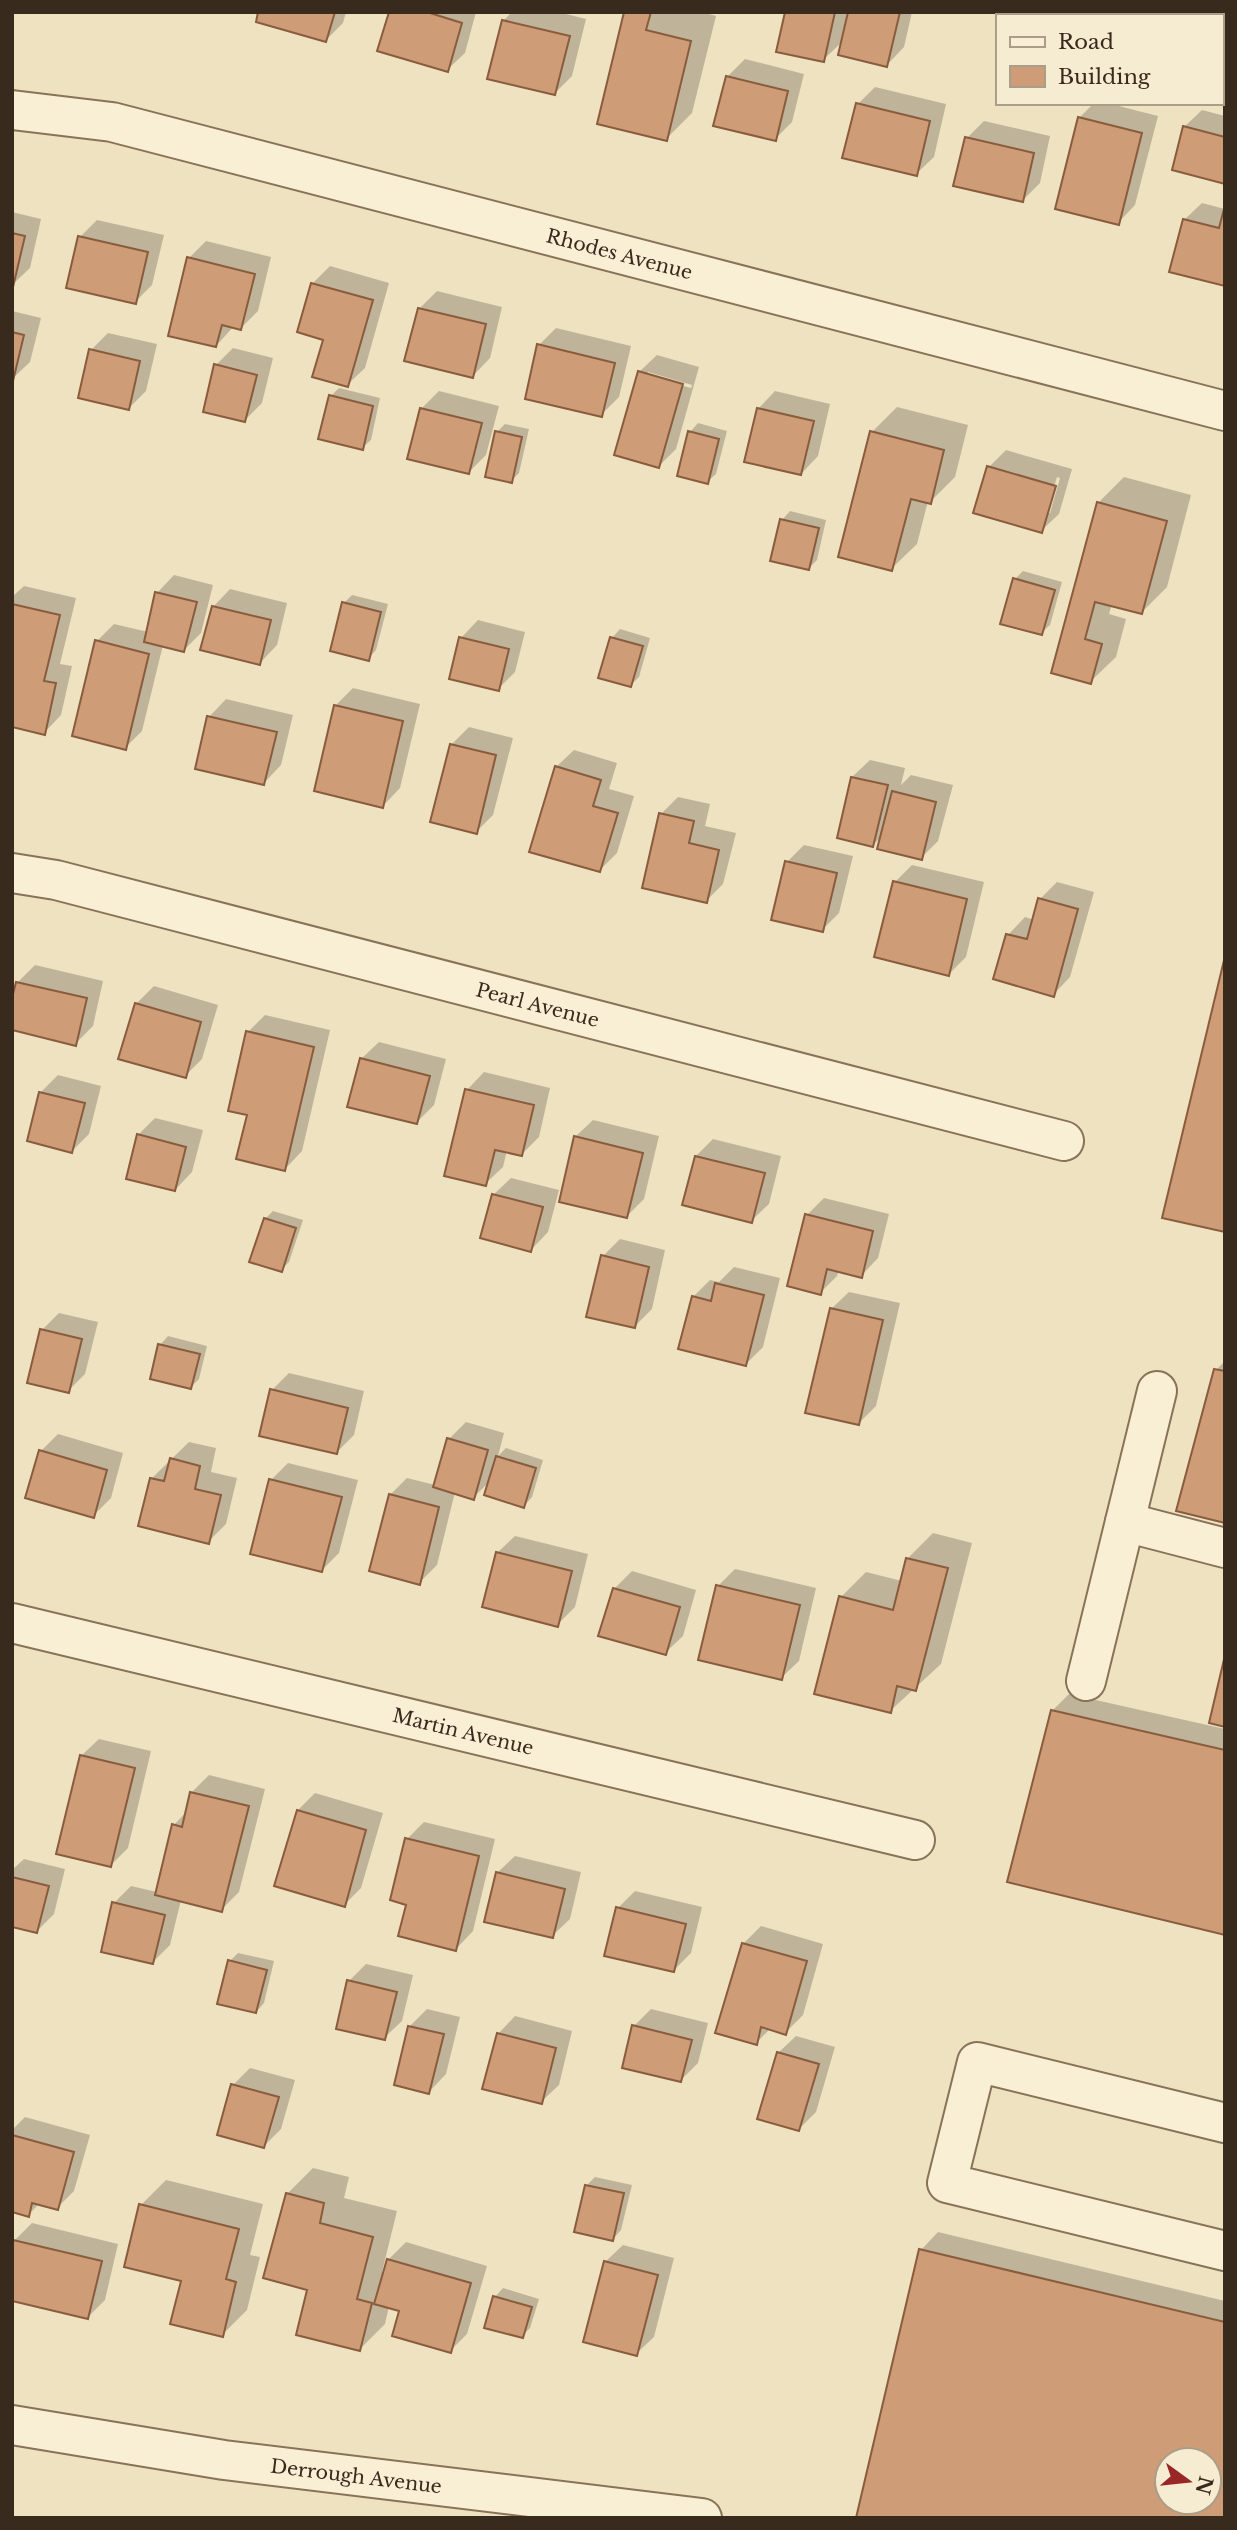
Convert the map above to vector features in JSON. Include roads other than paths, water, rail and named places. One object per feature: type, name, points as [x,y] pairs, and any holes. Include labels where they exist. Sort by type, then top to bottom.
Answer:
[{"type":"street","name":"Rhodes Avenue","points":[[12,110],[112,122],[1225,411]]},
{"type":"street","name":"Pearl Avenue","points":[[12,873],[56,880],[1064,1141]]},
{"type":"street","points":[[1086,1681],[1157,1391]]},
{"type":"street","points":[[1125,1522],[1225,1548]]},
{"type":"street","name":"Martin Avenue","points":[[12,1623],[915,1840]]},
{"type":"street","points":[[1225,2123],[977,2062],[947,2183],[1225,2251]]},
{"type":"street","name":"Derrough Avenue","points":[[12,2426],[224,2460],[702,2518]]}]
